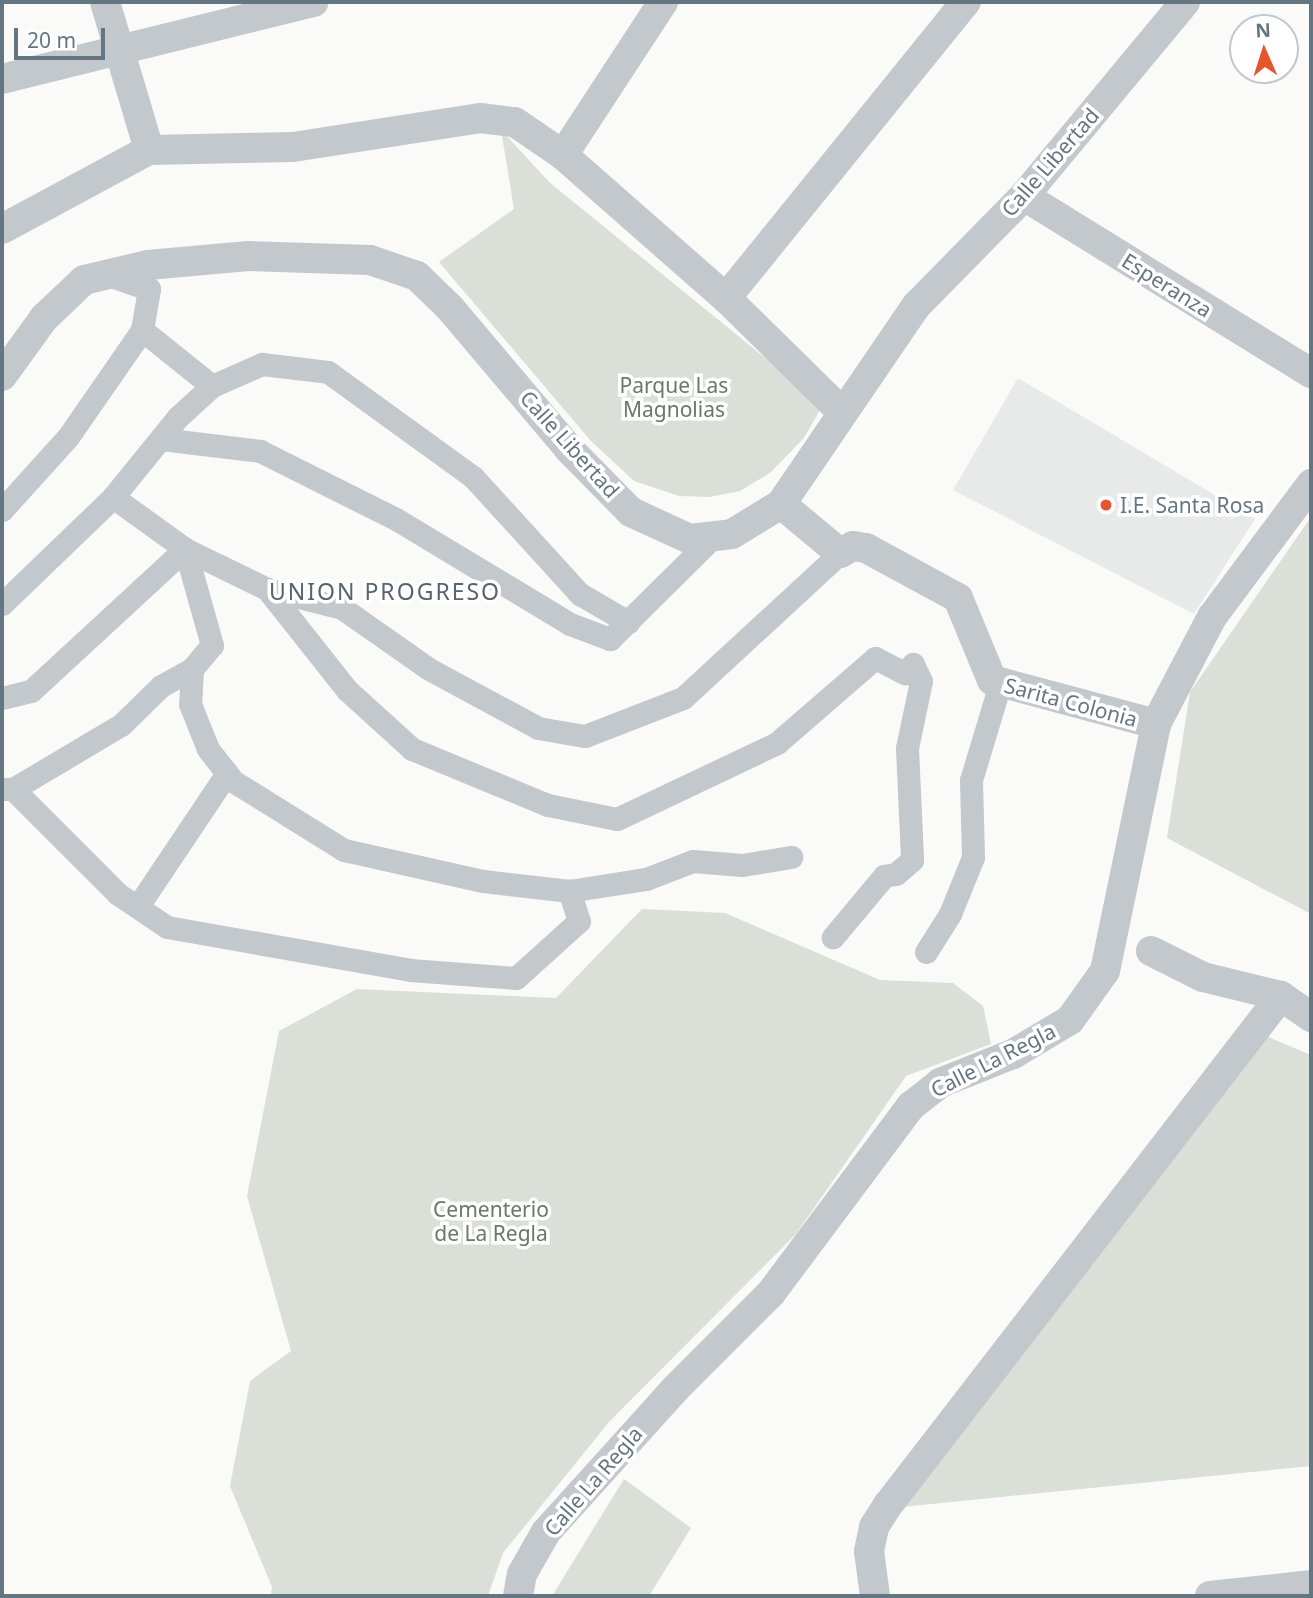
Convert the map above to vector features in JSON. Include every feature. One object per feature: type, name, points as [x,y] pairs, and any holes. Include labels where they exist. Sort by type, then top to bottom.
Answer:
[{"type":"street","points":[[105,2],[149,150]]},
{"type":"street","points":[[2,79],[118,48],[314,2]]},
{"type":"street","points":[[563,155],[663,2]]},
{"type":"street","points":[[726,298],[966,2]]},
{"type":"street","name":"Calle Libertad","points":[[2,376],[44,318],[84,281],[108,275],[248,256],[370,260],[417,276],[631,512],[690,539],[732,534],[781,504],[917,305],[1024,196],[1185,2]]},
{"type":"street","points":[[2,229],[149,150],[293,147],[480,118],[515,122],[563,155],[726,298],[842,412]]},
{"type":"street","name":"Esperanza","points":[[1024,196],[1311,373]]},
{"type":"street","points":[[2,510],[68,438],[142,330],[149,289],[108,275]]},
{"type":"street","points":[[142,330],[212,386]]},
{"type":"street","points":[[2,604],[113,497],[212,386],[262,364],[328,372],[473,477],[580,594],[628,622]]},
{"type":"street","points":[[162,439],[260,451],[396,519],[570,624],[610,639],[713,536]]},
{"type":"street","name":"Calle La Regla","points":[[518,1596],[522,1574],[553,1524],[674,1389],[771,1293],[911,1106],[940,1083],[1013,1054],[1070,1020],[1105,971],[1156,724],[1212,617],[1311,484]]},
{"type":"street","points":[[113,497],[185,549],[267,589],[342,608],[429,669],[538,728],[585,736],[683,698],[840,553],[781,504]]},
{"type":"street","name":"Sarita Colonia","points":[[840,553],[853,546],[866,548],[958,598],[988,674],[1000,684],[1156,724]]},
{"type":"street","points":[[185,549],[212,645],[192,669],[161,686],[121,725],[7,789],[118,894],[167,927],[410,970],[516,978],[579,921],[569,891]]},
{"type":"street","points":[[2,698],[31,691],[185,549]]},
{"type":"street","points":[[267,589],[347,690],[412,749],[548,805],[617,819],[777,743],[875,658],[905,673],[912,664],[921,681],[907,748],[912,860],[897,874],[884,876],[833,937]]},
{"type":"street","points":[[192,669],[190,704],[208,749],[227,773],[344,850],[483,881],[569,891],[646,879],[693,860],[742,865],[791,858]]},
{"type":"street","points":[[926,952],[950,914],[973,857],[971,780],[1000,684]]},
{"type":"street","points":[[138,906],[227,773]]},
{"type":"street","points":[[1152,951],[1203,977],[1282,996],[1311,1017]]},
{"type":"street","points":[[875,1596],[869,1551],[874,1527],[888,1504],[1282,996]]},
{"type":"street","points":[[1210,1596],[1311,1584]]},
{"type":"shaded area","name":"I.E. Santa Rosa","points":[[1018,378],[1255,519],[1194,614],[953,490]]},
{"type":"green space","name":"Parque Las Magnolias","points":[[501,130],[549,182],[823,405],[804,438],[770,473],[740,491],[710,497],[679,496],[634,481],[590,440],[439,262],[514,209]]},
{"type":"green space","points":[[1311,517],[1311,914],[1167,838],[1190,692]]},
{"type":"green space","name":"Cementerio de La Regla","points":[[642,909],[725,913],[880,980],[953,983],[983,1006],[991,1044],[906,1076],[796,1234],[609,1422],[503,1553],[488,1596],[271,1596],[272,1587],[230,1486],[250,1381],[291,1351],[247,1196],[279,1031],[357,989],[556,998]]},
{"type":"green space","points":[[1266,1036],[1311,1055],[1311,1466],[902,1507]]},
{"type":"green space","points":[[624,1479],[691,1528],[649,1596],[552,1596]]},
{"type":"place","name":"I.E. Santa Rosa","points":[[1106,505]]},
{"type":"district","name":"UNION PROGRESO","points":[[385,591]]}]
